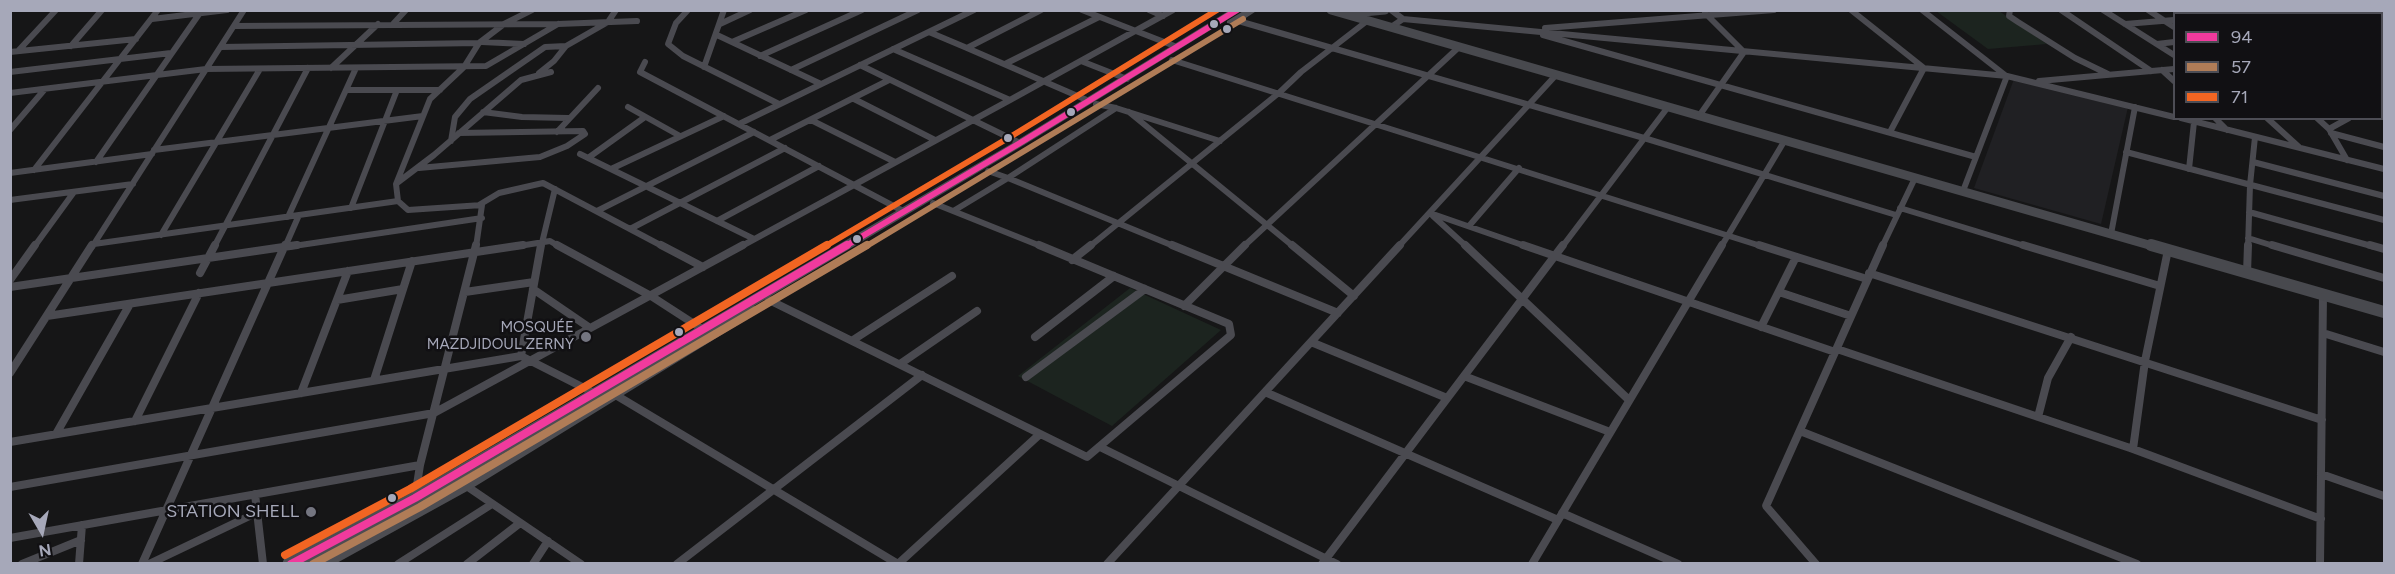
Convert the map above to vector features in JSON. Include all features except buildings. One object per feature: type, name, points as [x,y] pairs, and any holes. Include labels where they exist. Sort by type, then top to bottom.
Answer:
[{"type":"highway","points":[[319,564],[465,485],[702,329],[1093,102],[1237,15],[1253,10]]},
{"type":"highway","points":[[290,564],[605,395],[988,171],[1126,79],[1174,53]]},
{"type":"main road","points":[[1331,10],[2385,312]]},
{"type":"main road","points":[[1342,14],[1384,10]]},
{"type":"street","points":[[18,51],[56,10]]},
{"type":"street","points":[[71,46],[102,10]]},
{"type":"street","points":[[34,170],[158,10]]},
{"type":"street","points":[[152,19],[227,10]]},
{"type":"street","points":[[10,373],[244,10]]},
{"type":"street","points":[[393,24],[406,10]]},
{"type":"street","points":[[532,10],[504,24],[480,43],[464,67],[430,99],[396,184],[398,201],[408,210],[479,205],[499,193],[543,183],[703,267]]},
{"type":"street","points":[[538,74],[554,61],[566,46],[608,22],[616,10]]},
{"type":"street","points":[[688,10],[676,23],[668,44],[683,56],[779,104]]},
{"type":"street","points":[[704,67],[724,10]]},
{"type":"street","points":[[720,24],[750,10]]},
{"type":"street","points":[[732,42],[806,10]]},
{"type":"street","points":[[760,56],[862,10]]},
{"type":"street","points":[[791,70],[918,10]]},
{"type":"street","points":[[739,124],[974,10]]},
{"type":"street","points":[[967,48],[1041,10]]},
{"type":"street","points":[[1082,10],[1135,31],[1174,53],[1280,92],[1797,257],[2071,337],[2322,420]]},
{"type":"street","points":[[1149,10],[1163,16]]},
{"type":"street","points":[[10,486],[434,413],[1173,10]]},
{"type":"street","points":[[1390,10],[1403,19],[2007,76],[2173,116]]},
{"type":"street","points":[[1524,29],[1705,13],[1774,10]]},
{"type":"street","points":[[1851,10],[1924,68]]},
{"type":"street","points":[[1922,10],[2007,76]]},
{"type":"street","points":[[2010,10],[2009,16],[2018,22],[2075,58],[2109,74]]},
{"type":"street","points":[[2061,10],[2151,71]]},
{"type":"street","points":[[2103,10],[2173,54]]},
{"type":"street","points":[[2148,10],[2173,26]]},
{"type":"street","points":[[2268,12],[2286,10]]},
{"type":"street","points":[[2318,10],[2334,12]]},
{"type":"street","points":[[96,162],[201,12]]},
{"type":"street","points":[[1705,13],[1744,52]]},
{"type":"street","points":[[1237,15],[1332,48],[1427,76],[2160,286]]},
{"type":"street","points":[[1005,64],[1099,17]]},
{"type":"street","points":[[1391,27],[1403,19]]},
{"type":"street","points":[[2125,24],[2173,20]]},
{"type":"street","points":[[234,26],[558,24],[637,21]]},
{"type":"street","points":[[1072,260],[1367,21]]},
{"type":"street","points":[[331,68],[378,24]]},
{"type":"street","points":[[10,93],[207,69],[490,65],[558,24]]},
{"type":"street","points":[[1524,29],[1976,157]]},
{"type":"street","points":[[929,32],[1093,102],[1220,141]]},
{"type":"street","points":[[717,35],[821,84]]},
{"type":"street","points":[[10,52],[136,39]]},
{"type":"street","points":[[2157,44],[2173,42]]},
{"type":"street","points":[[221,47],[524,44]]},
{"type":"street","points":[[451,141],[455,117],[470,99],[545,47],[566,46]]},
{"type":"street","points":[[1184,306],[1225,268],[1265,225],[1459,47]]},
{"type":"street","points":[[893,49],[1010,100]]},
{"type":"street","points":[[1699,116],[1744,52]]},
{"type":"street","points":[[10,72],[171,53]]},
{"type":"street","points":[[1081,61],[1126,79]]},
{"type":"street","points":[[645,62],[640,72],[903,211]]},
{"type":"street","points":[[860,65],[1020,143]]},
{"type":"street","points":[[200,273],[308,68]]},
{"type":"street","points":[[288,217],[356,68]]},
{"type":"street","points":[[1890,132],[1924,68]]},
{"type":"street","points":[[161,235],[260,69]]},
{"type":"street","points":[[2032,81],[2173,69]]},
{"type":"street","points":[[2162,70],[2173,79]]},
{"type":"street","points":[[396,184],[451,141],[521,80],[551,72]]},
{"type":"street","points":[[1107,564],[1556,75]]},
{"type":"street","points":[[1963,191],[2007,76]]},
{"type":"street","points":[[770,140],[889,80]]},
{"type":"street","points":[[557,132],[598,88]]},
{"type":"street","points":[[10,130],[45,89]]},
{"type":"street","points":[[346,90],[440,90]]},
{"type":"street","points":[[351,208],[397,90]]},
{"type":"street","points":[[854,99],[935,140]]},
{"type":"street","points":[[628,107],[680,136]]},
{"type":"street","points":[[1324,561],[1668,107]]},
{"type":"street","points":[[2111,234],[2135,107]]},
{"type":"street","points":[[955,210],[1116,108]]},
{"type":"street","points":[[483,112],[522,117],[568,118]]},
{"type":"street","points":[[1129,112],[1193,162],[1265,225],[1354,296]]},
{"type":"street","points":[[10,173],[96,162],[216,142],[423,116]]},
{"type":"street","points":[[610,169],[724,116]]},
{"type":"street","points":[[588,158],[645,117]]},
{"type":"street","points":[[811,120],[895,162]]},
{"type":"street","points":[[2188,120],[2385,170]]},
{"type":"street","points":[[2217,120],[2227,130]]},
{"type":"street","points":[[2269,120],[2300,148]]},
{"type":"street","points":[[2319,120],[2330,131],[2347,160]]},
{"type":"street","points":[[2330,131],[2346,120]]},
{"type":"street","points":[[2189,169],[2194,122]]},
{"type":"street","points":[[417,168],[540,157],[567,146],[585,134],[583,131],[459,134]]},
{"type":"street","points":[[2330,131],[2385,147]]},
{"type":"street","points":[[597,211],[754,132]]},
{"type":"street","points":[[2247,273],[2250,185],[2255,137]]},
{"type":"street","points":[[1532,564],[1785,140]]},
{"type":"street","points":[[630,229],[785,148]]},
{"type":"street","points":[[2126,152],[2385,220]]},
{"type":"street","points":[[580,154],[754,239]]},
{"type":"street","points":[[2253,162],[2385,196]]},
{"type":"street","points":[[717,221],[819,166]]},
{"type":"street","points":[[1469,226],[1519,168]]},
{"type":"street","points":[[988,171],[1119,222],[1225,268],[1338,313]]},
{"type":"street","points":[[1816,564],[1766,506],[1868,276],[1915,178]]},
{"type":"street","points":[[10,200],[133,184]]},
{"type":"street","points":[[521,356],[542,241],[555,189]]},
{"type":"street","points":[[10,280],[74,192]]},
{"type":"street","points":[[94,244],[398,201]]},
{"type":"street","points":[[769,300],[1087,457],[1232,335],[1230,324],[955,210],[933,203]]},
{"type":"street","points":[[416,498],[420,465],[475,251],[482,218],[482,205],[479,205]]},
{"type":"street","points":[[2249,212],[2385,249]]},
{"type":"street","points":[[1430,213],[1761,327],[2133,449],[2321,519]]},
{"type":"street","points":[[1430,213],[1629,400]]},
{"type":"street","points":[[142,564],[299,215]]},
{"type":"street","points":[[10,287],[482,218]]},
{"type":"street","points":[[2248,238],[2385,278]]},
{"type":"street","points":[[47,316],[550,241],[651,296],[702,329]]},
{"type":"street","points":[[2133,449],[2145,361],[2168,250]]},
{"type":"street","points":[[1761,327],[1797,257]]},
{"type":"street","points":[[374,380],[412,261]]},
{"type":"street","points":[[301,393],[348,271]]},
{"type":"street","points":[[853,340],[952,276]]},
{"type":"street","points":[[1035,337],[1113,276]]},
{"type":"street","points":[[465,292],[533,286],[590,328]]},
{"type":"street","points":[[337,300],[404,289]]},
{"type":"street","points":[[1026,376],[1145,289]]},
{"type":"street","points":[[1779,292],[1851,316]]},
{"type":"street","points":[[135,421],[199,293]]},
{"type":"street","points":[[2320,564],[2323,295]]},
{"type":"street","points":[[56,434],[130,304]]},
{"type":"street","points":[[900,364],[977,311]]},
{"type":"street","points":[[2323,333],[2385,352]]},
{"type":"street","points":[[2038,417],[2048,378],[2071,337]]},
{"type":"street","points":[[1311,342],[1448,398]]},
{"type":"street","points":[[10,442],[521,356],[605,395],[772,488],[898,564],[1040,434]]},
{"type":"street","points":[[677,564],[772,488],[922,375]]},
{"type":"street","points":[[1464,375],[1610,432]]},
{"type":"street","points":[[1265,392],[1405,453],[1678,564]]},
{"type":"street","points":[[1800,431],[2137,564]]},
{"type":"street","points":[[1100,447],[1324,561],[1337,564]]},
{"type":"street","points":[[10,538],[420,465]]},
{"type":"street","points":[[2321,474],[2385,496]]},
{"type":"street","points":[[465,485],[581,564]]},
{"type":"street","points":[[255,494],[263,564]]},
{"type":"street","points":[[398,564],[492,504]]},
{"type":"street","points":[[149,564],[258,512]]},
{"type":"street","points":[[467,564],[520,523]]},
{"type":"street","points":[[79,564],[82,525]]},
{"type":"street","points":[[22,564],[81,540]]},
{"type":"street","points":[[532,564],[548,541]]},
{"type":"street","points":[[2107,564],[2109,552]]},
{"type":"shaded area","points":[[1936,11],[1999,11],[2047,44],[1988,49]]},
{"type":"shaded area","points":[[2014,79],[2128,107],[2101,224],[1974,188]]},
{"type":"shaded area","points":[[1130,288],[1221,330],[1112,426],[1018,376]]},
{"type":"transit line","name":"71","points":[[285,555],[410,489],[591,384],[1015,134],[1217,10]]},
{"type":"transit line","name":"94","points":[[291,564],[415,498],[596,393],[1020,143],[1237,10]]},
{"type":"transit line","name":"57","points":[[313,564],[420,507],[601,402],[1025,152],[1243,19]]},
{"type":"place","name":"MOSQUÉE MAZDJIDOUL ZERNY","points":[[586,337]]},
{"type":"place","name":"STATION SHELL","points":[[311,512]]}]
